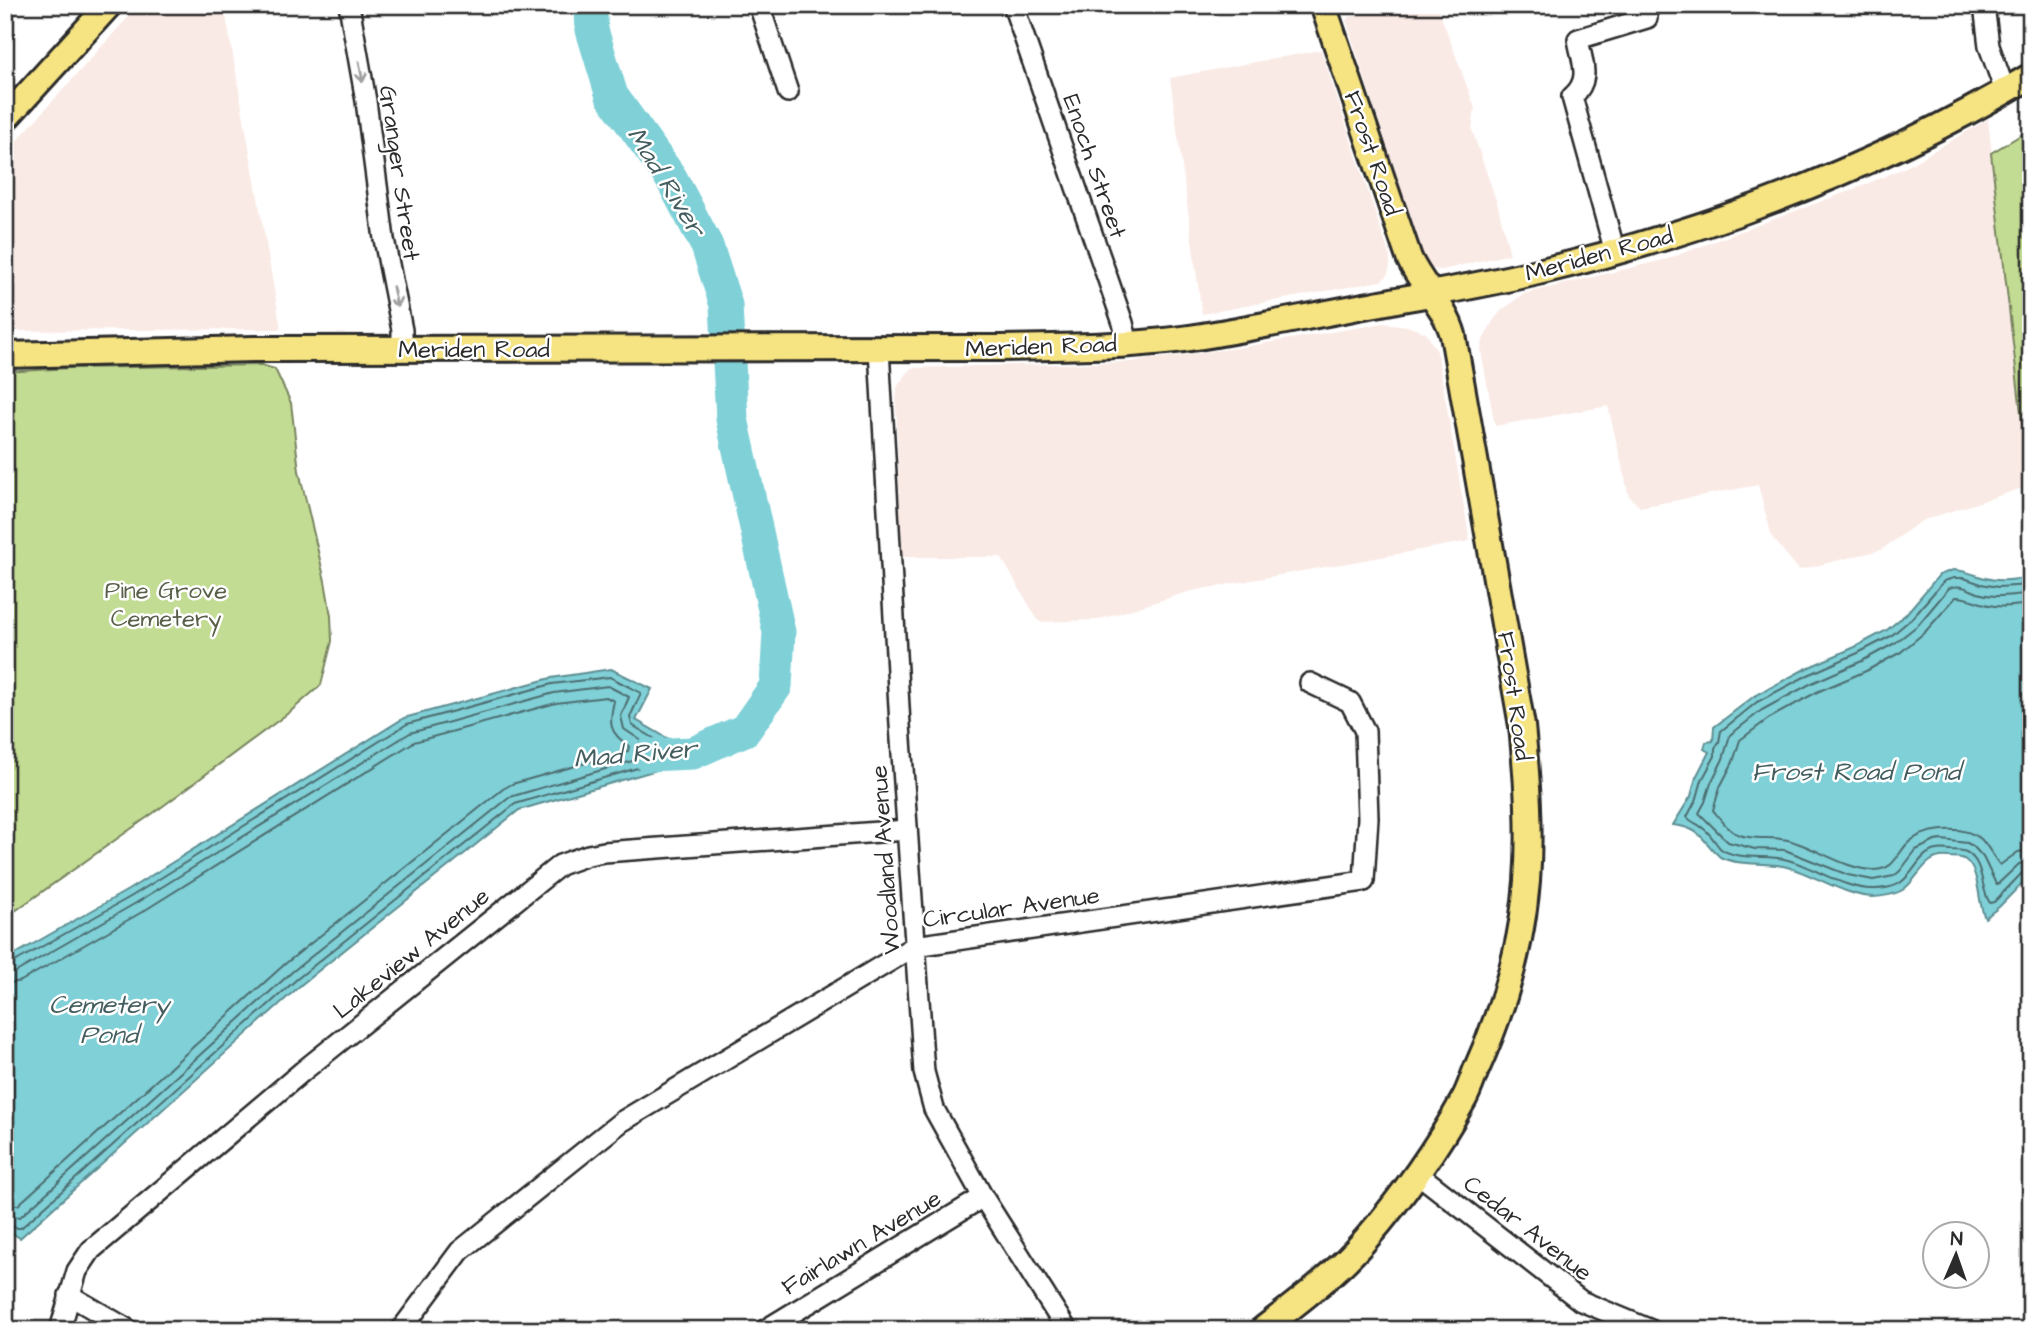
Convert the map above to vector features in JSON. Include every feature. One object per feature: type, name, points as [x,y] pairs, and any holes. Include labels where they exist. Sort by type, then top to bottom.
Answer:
[{"type":"main road","name":"Frost Road","points":[[1262,1330],[1298,1303],[1366,1239],[1417,1173],[1464,1098],[1490,1038],[1517,952],[1527,881],[1529,843],[1528,783],[1522,726],[1453,335],[1446,317],[1409,258],[1323,5]]},
{"type":"main road","points":[[5,118],[103,7]]},
{"type":"main road","name":"Meriden Road","points":[[5,355],[254,349],[1020,348],[1128,344],[1208,335],[1515,277],[1615,252],[1720,219],[1825,179],[1900,146],[2031,76]]},
{"type":"street","name":"Granger Street","points":[[349,5],[368,114],[384,239],[402,330],[402,349]]},
{"type":"street","points":[[759,5],[788,92]]},
{"type":"street","name":"Enoch Street","points":[[1013,5],[1128,344]]},
{"type":"street","points":[[1984,5],[1989,46],[2005,91]]},
{"type":"street","points":[[1615,252],[1572,97],[1581,89],[1585,78],[1578,39],[1647,18]]},
{"type":"street","name":"Woodland Avenue","points":[[879,349],[924,1072],[934,1109],[983,1197],[1067,1330]]},
{"type":"street","name":"Circular Avenue","points":[[401,1330],[460,1251],[621,1122],[915,946],[1364,881],[1368,818],[1364,731],[1350,702],[1310,683]]},
{"type":"street","name":"Lakeview Avenue","points":[[60,1330],[77,1271],[91,1250],[303,1071],[560,865],[604,852],[907,830]]},
{"type":"street","name":"Cedar Avenue","points":[[1417,1173],[1581,1301],[1651,1330]]},
{"type":"street","name":"Fairlawn Avenue","points":[[765,1330],[983,1197]]},
{"type":"street","points":[[69,1295],[129,1330]]},
{"type":"shaded area","points":[[139,5],[224,5],[281,329],[5,331],[5,154]]},
{"type":"shaded area","points":[[1407,5],[1437,5],[1475,108],[1472,130],[1497,203],[1510,254],[1442,270],[1433,269],[1421,252],[1346,20]]},
{"type":"shaded area","points":[[1321,50],[1390,257],[1387,276],[1381,281],[1202,314],[1170,78]]},
{"type":"shaded area","points":[[1988,119],[2029,486],[1921,521],[1881,550],[1799,570],[1772,537],[1758,485],[1640,507],[1629,496],[1608,406],[1495,426],[1481,350],[1483,340],[1501,311],[1523,294],[1667,259],[1857,188],[1906,167]]},
{"type":"shaded area","points":[[1384,323],[1407,326],[1426,333],[1437,351],[1470,541],[1191,591],[1097,620],[1039,622],[1001,557],[902,557],[896,402],[897,387],[911,368],[1130,362],[1237,348]]},
{"type":"green space","points":[[2031,129],[2031,499],[1991,153]]},
{"type":"green space","name":"Pine Grove Cemetery","points":[[261,365],[275,369],[291,403],[299,471],[325,581],[332,641],[321,685],[291,711],[159,809],[5,918],[5,372],[70,368]]},
{"type":"water","name":"Frost Road Pond","points":[[1953,570],[1997,580],[2031,578],[2031,874],[1999,907],[1985,918],[1973,871],[1961,858],[1934,859],[1923,867],[1910,884],[1897,892],[1873,897],[1862,896],[1783,866],[1727,860],[1720,857],[1696,832],[1673,825],[1691,796],[1696,777],[1709,752],[1704,749],[1706,742],[1713,741],[1714,727],[1753,697],[1887,630],[1906,614],[1939,575]]},
{"type":"water","name":"Cemetery Pond","points":[[611,669],[652,689],[636,720],[693,753],[688,761],[519,810],[302,984],[20,1238],[5,1229],[5,960],[128,890],[404,718],[551,678]]},
{"type":"waterway","name":"Mad River","points":[[590,5],[592,30],[612,96],[671,178],[707,246],[726,305],[732,419],[779,632],[776,686],[745,730],[693,753],[648,755]]}]
